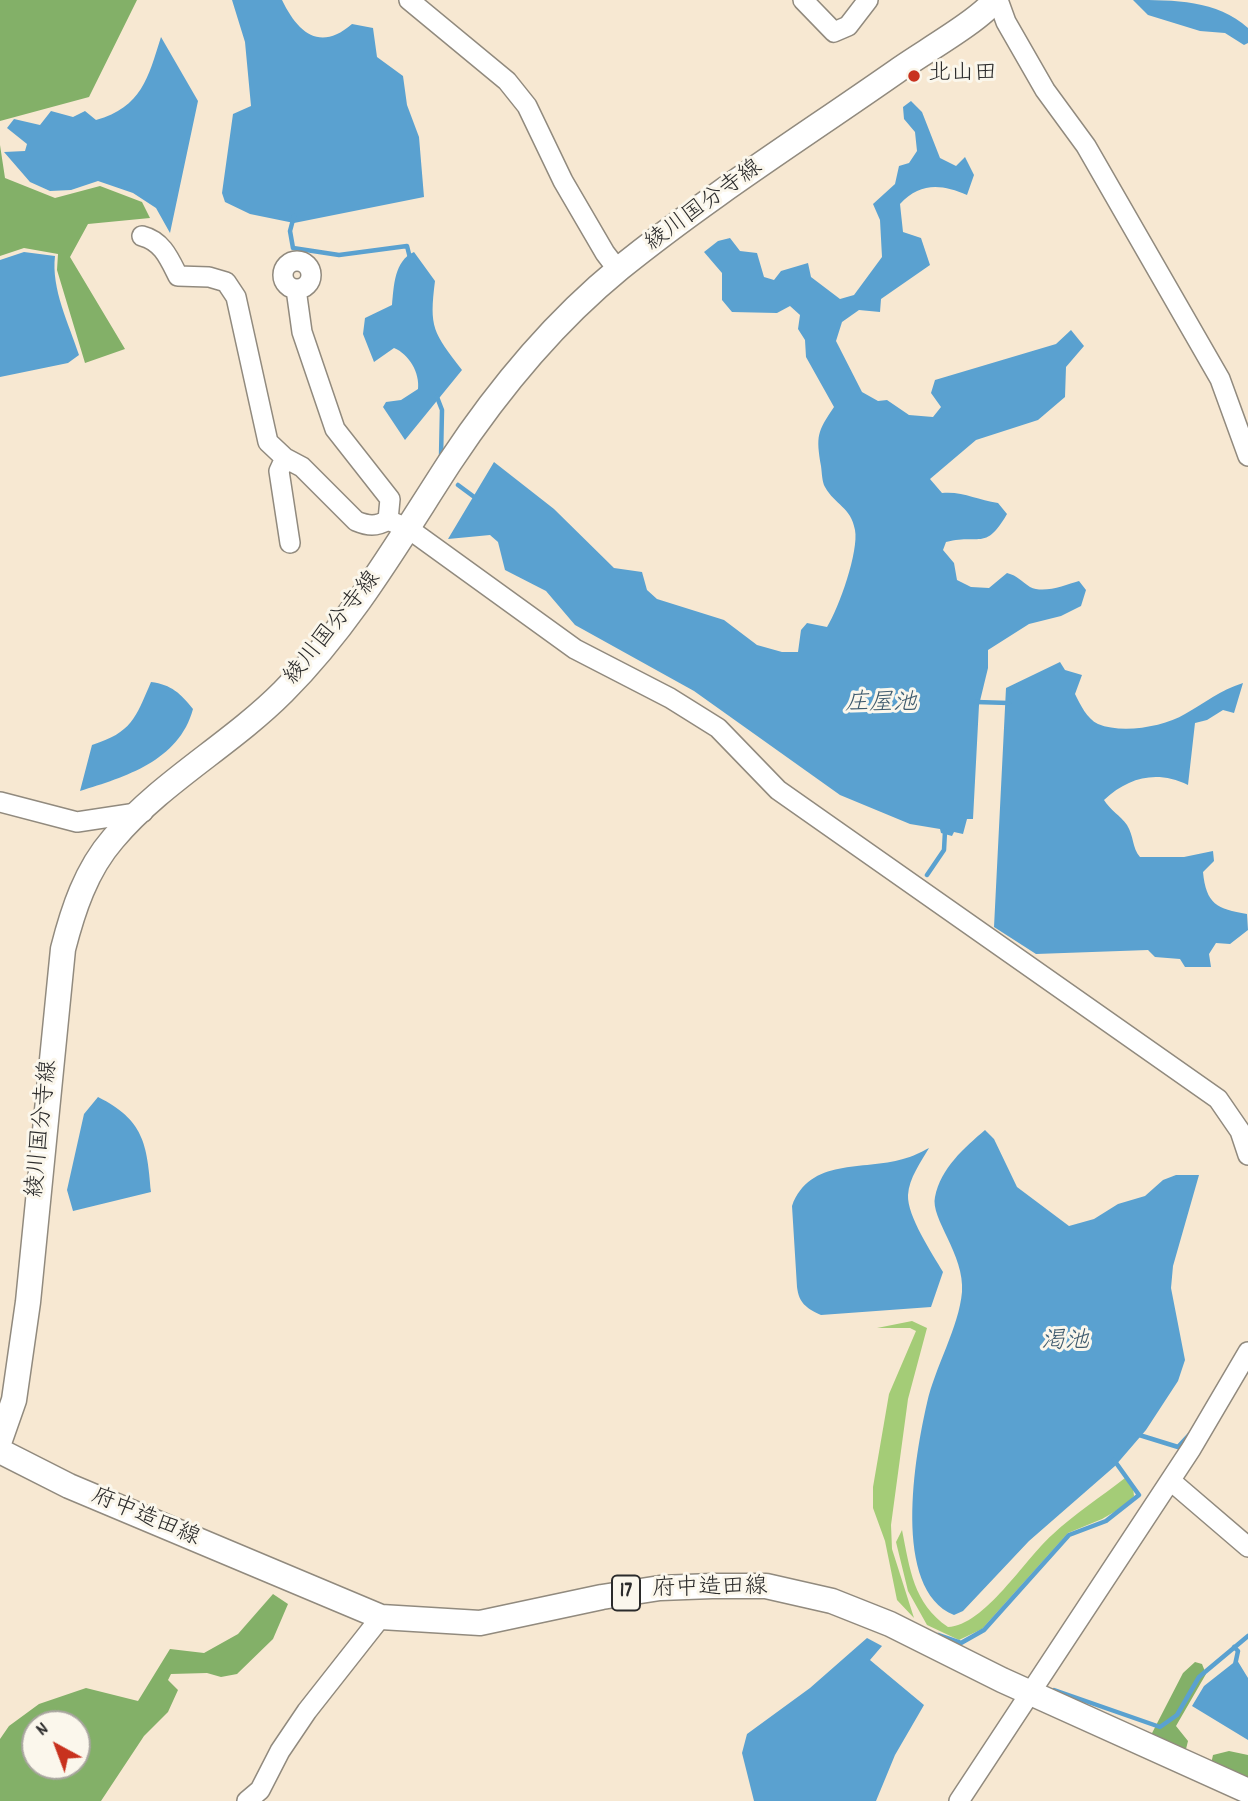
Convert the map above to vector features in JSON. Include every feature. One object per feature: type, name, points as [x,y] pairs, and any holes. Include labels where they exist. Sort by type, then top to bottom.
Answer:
[{"type":"main road","name":"綾川国分寺線","points":[[0,1440],[14,1401],[28,1302],[63,949],[72,914],[97,860],[113,839],[242,731],[284,691],[364,596],[399,524],[493,402],[573,311],[618,270],[996,0]]},
{"type":"main road","name":"府中造田線","points":[[0,1451],[69,1486],[381,1617],[480,1623],[602,1597],[660,1588],[766,1586],[832,1601],[890,1623],[1029,1693],[1248,1791]]},
{"type":"street","points":[[409,0],[507,82],[527,106],[563,181],[605,253],[618,270]]},
{"type":"street","points":[[803,0],[834,32],[848,26],[868,0]]},
{"type":"street","points":[[996,0],[1045,90],[1086,146],[1220,379],[1248,456]]},
{"type":"street","points":[[142,236],[150,238],[166,251],[177,275],[209,276],[226,282],[236,297],[268,442],[285,458],[302,467],[356,521],[366,525],[399,524]]},
{"type":"street","points":[[296,289],[302,332],[335,429],[390,499],[399,524],[575,649],[718,728],[778,790],[1218,1099],[1235,1122],[1248,1155]]},
{"type":"street","points":[[285,458],[279,471],[290,543]]},
{"type":"street","points":[[0,802],[77,822],[149,811]]},
{"type":"street","points":[[959,1801],[1171,1481],[1248,1352]]},
{"type":"street","points":[[1171,1481],[1248,1547]]},
{"type":"street","points":[[247,1801],[260,1790],[280,1751],[307,1711],[374,1630],[381,1617]]},
{"type":"green space","points":[[0,0],[137,0],[89,97],[0,121]]},
{"type":"green space","points":[[0,145],[5,178],[55,198],[100,186],[142,202],[150,218],[88,224],[70,257],[125,349],[85,363],[57,270],[58,254],[24,248],[0,256]]},
{"type":"green space","points":[[912,1321],[927,1328],[908,1399],[891,1525],[892,1549],[914,1618],[897,1600],[885,1541],[873,1508],[873,1487],[889,1394],[916,1331],[910,1328],[877,1328]]},
{"type":"green space","points":[[1125,1478],[1133,1487],[1134,1496],[1128,1504],[1102,1519],[1068,1533],[982,1629],[959,1640],[927,1625],[908,1591],[896,1542],[902,1530],[911,1572],[927,1607],[948,1627],[962,1624],[990,1604],[1052,1535]]},
{"type":"green space","points":[[273,1594],[288,1604],[273,1639],[237,1674],[221,1677],[207,1673],[171,1674],[168,1680],[178,1690],[168,1712],[144,1736],[101,1801],[0,1801],[0,1739],[9,1726],[21,1717],[21,1780],[91,1780],[91,1710],[31,1710],[39,1704],[86,1688],[138,1701],[170,1649],[204,1653],[238,1634]]},
{"type":"green space","points":[[1195,1662],[1202,1664],[1206,1674],[1176,1726],[1188,1741],[1185,1753],[1150,1737],[1183,1673]]},
{"type":"green space","points":[[1229,1751],[1248,1755],[1248,1779],[1211,1764],[1213,1755]]},
{"type":"water","points":[[232,0],[282,0],[295,22],[311,35],[320,37],[330,37],[352,24],[373,28],[377,57],[403,76],[407,105],[419,137],[424,197],[294,223],[250,214],[225,202],[222,193],[233,114],[251,106],[245,42]]},
{"type":"water","points":[[1133,0],[1179,1],[1223,12],[1248,28],[1248,43],[1244,45],[1225,33],[1200,31],[1148,15]]},
{"type":"water","points":[[161,37],[198,101],[170,233],[156,208],[133,193],[98,181],[71,190],[50,191],[30,182],[4,152],[25,151],[27,144],[7,128],[14,119],[40,125],[51,111],[73,117],[85,111],[96,120],[124,107],[141,89],[147,78]]},
{"type":"water","name":"庄屋池","points":[[911,101],[922,112],[940,158],[956,166],[965,157],[974,175],[967,195],[932,187],[915,192],[900,204],[903,232],[921,238],[930,265],[881,299],[880,312],[859,310],[842,322],[836,341],[862,392],[878,401],[887,400],[909,415],[933,417],[941,407],[931,393],[935,380],[1056,344],[1071,330],[1084,346],[1066,367],[1065,397],[1038,420],[976,440],[930,479],[942,493],[963,494],[998,503],[1007,514],[987,537],[946,542],[943,550],[954,563],[957,580],[971,587],[989,588],[1007,573],[1036,589],[1054,588],[1079,581],[1086,590],[1081,606],[1061,616],[1029,624],[988,650],[988,668],[979,705],[973,819],[967,819],[963,834],[954,832],[952,836],[941,833],[940,829],[910,824],[840,795],[694,691],[575,625],[546,591],[505,570],[498,542],[490,535],[448,539],[494,462],[554,509],[614,568],[642,572],[647,590],[657,599],[724,620],[757,645],[782,652],[798,652],[801,630],[807,623],[827,627],[847,579],[855,539],[850,516],[829,493],[823,480],[819,435],[834,407],[806,357],[805,340],[798,329],[800,315],[790,306],[777,313],[732,312],[722,300],[722,273],[704,252],[718,241],[730,238],[740,251],[757,253],[764,277],[774,280],[781,271],[808,263],[811,277],[840,299],[854,295],[882,257],[880,220],[873,204],[895,184],[899,166],[909,163],[917,151],[915,132],[904,119],[903,107]]},
{"type":"water","points":[[24,252],[55,256],[58,294],[79,355],[68,363],[0,377],[0,260]]},
{"type":"water","points":[[414,252],[435,281],[435,329],[462,370],[405,440],[383,407],[386,402],[401,400],[418,389],[415,371],[409,359],[394,348],[374,362],[363,334],[365,318],[392,305],[399,268],[402,261]]},
{"type":"water","points":[[1060,662],[1065,670],[1082,675],[1075,694],[1094,722],[1108,727],[1142,728],[1176,719],[1227,689],[1243,683],[1234,713],[1223,710],[1207,720],[1195,723],[1188,785],[1165,778],[1144,778],[1123,786],[1104,800],[1127,825],[1140,857],[1184,857],[1213,851],[1214,861],[1203,872],[1210,898],[1221,907],[1247,914],[1248,930],[1230,944],[1216,943],[1209,954],[1211,967],[1185,967],[1180,959],[1155,957],[1148,950],[1036,954],[994,927],[1006,688]]},
{"type":"water","points":[[151,682],[165,685],[175,691],[193,709],[186,727],[176,742],[148,764],[115,780],[80,791],[92,745],[124,729],[136,715]]},
{"type":"water","points":[[98,1097],[125,1115],[140,1135],[148,1160],[151,1192],[73,1211],[67,1190],[84,1114]]},
{"type":"water","name":"渇池","points":[[985,1130],[994,1139],[1017,1187],[1069,1226],[1094,1219],[1118,1204],[1145,1196],[1163,1180],[1176,1175],[1199,1175],[1173,1266],[1171,1288],[1185,1360],[1178,1381],[1146,1430],[1115,1466],[1029,1541],[963,1611],[954,1615],[934,1601],[922,1578],[915,1550],[912,1519],[914,1486],[927,1403],[956,1319],[962,1292],[958,1264],[938,1216],[935,1197],[948,1168]]},
{"type":"water","points":[[929,1148],[913,1176],[908,1195],[916,1224],[943,1272],[931,1307],[821,1315],[807,1307],[799,1297],[797,1287],[792,1206],[800,1190],[824,1173],[903,1159]]},
{"type":"water","points":[[867,1638],[882,1646],[870,1660],[924,1705],[895,1755],[876,1801],[754,1801],[742,1753],[747,1734],[810,1688]]},
{"type":"water","points":[[1237,1660],[1248,1678],[1248,1740],[1192,1706],[1204,1686]]},
{"type":"waterway","points":[[294,216],[290,231],[293,248],[339,255],[407,246],[410,258]]},
{"type":"waterway","points":[[437,397],[442,410],[441,457]]},
{"type":"waterway","points":[[458,485],[477,499]]},
{"type":"waterway","points":[[976,702],[1009,703]]},
{"type":"waterway","points":[[927,875],[944,850],[945,831]]},
{"type":"waterway","points":[[1136,1434],[1178,1447],[1190,1434]]},
{"type":"waterway","points":[[938,1635],[961,1643],[984,1630],[1069,1535],[1106,1521],[1139,1495],[1114,1460]]},
{"type":"waterway","points":[[1054,1690],[1160,1727],[1177,1715],[1199,1677],[1248,1636]]},
{"type":"waterway","points":[[1234,1647],[1238,1651],[1235,1665]]},
{"type":"place","name":"北山田","points":[[914,76]]}]
